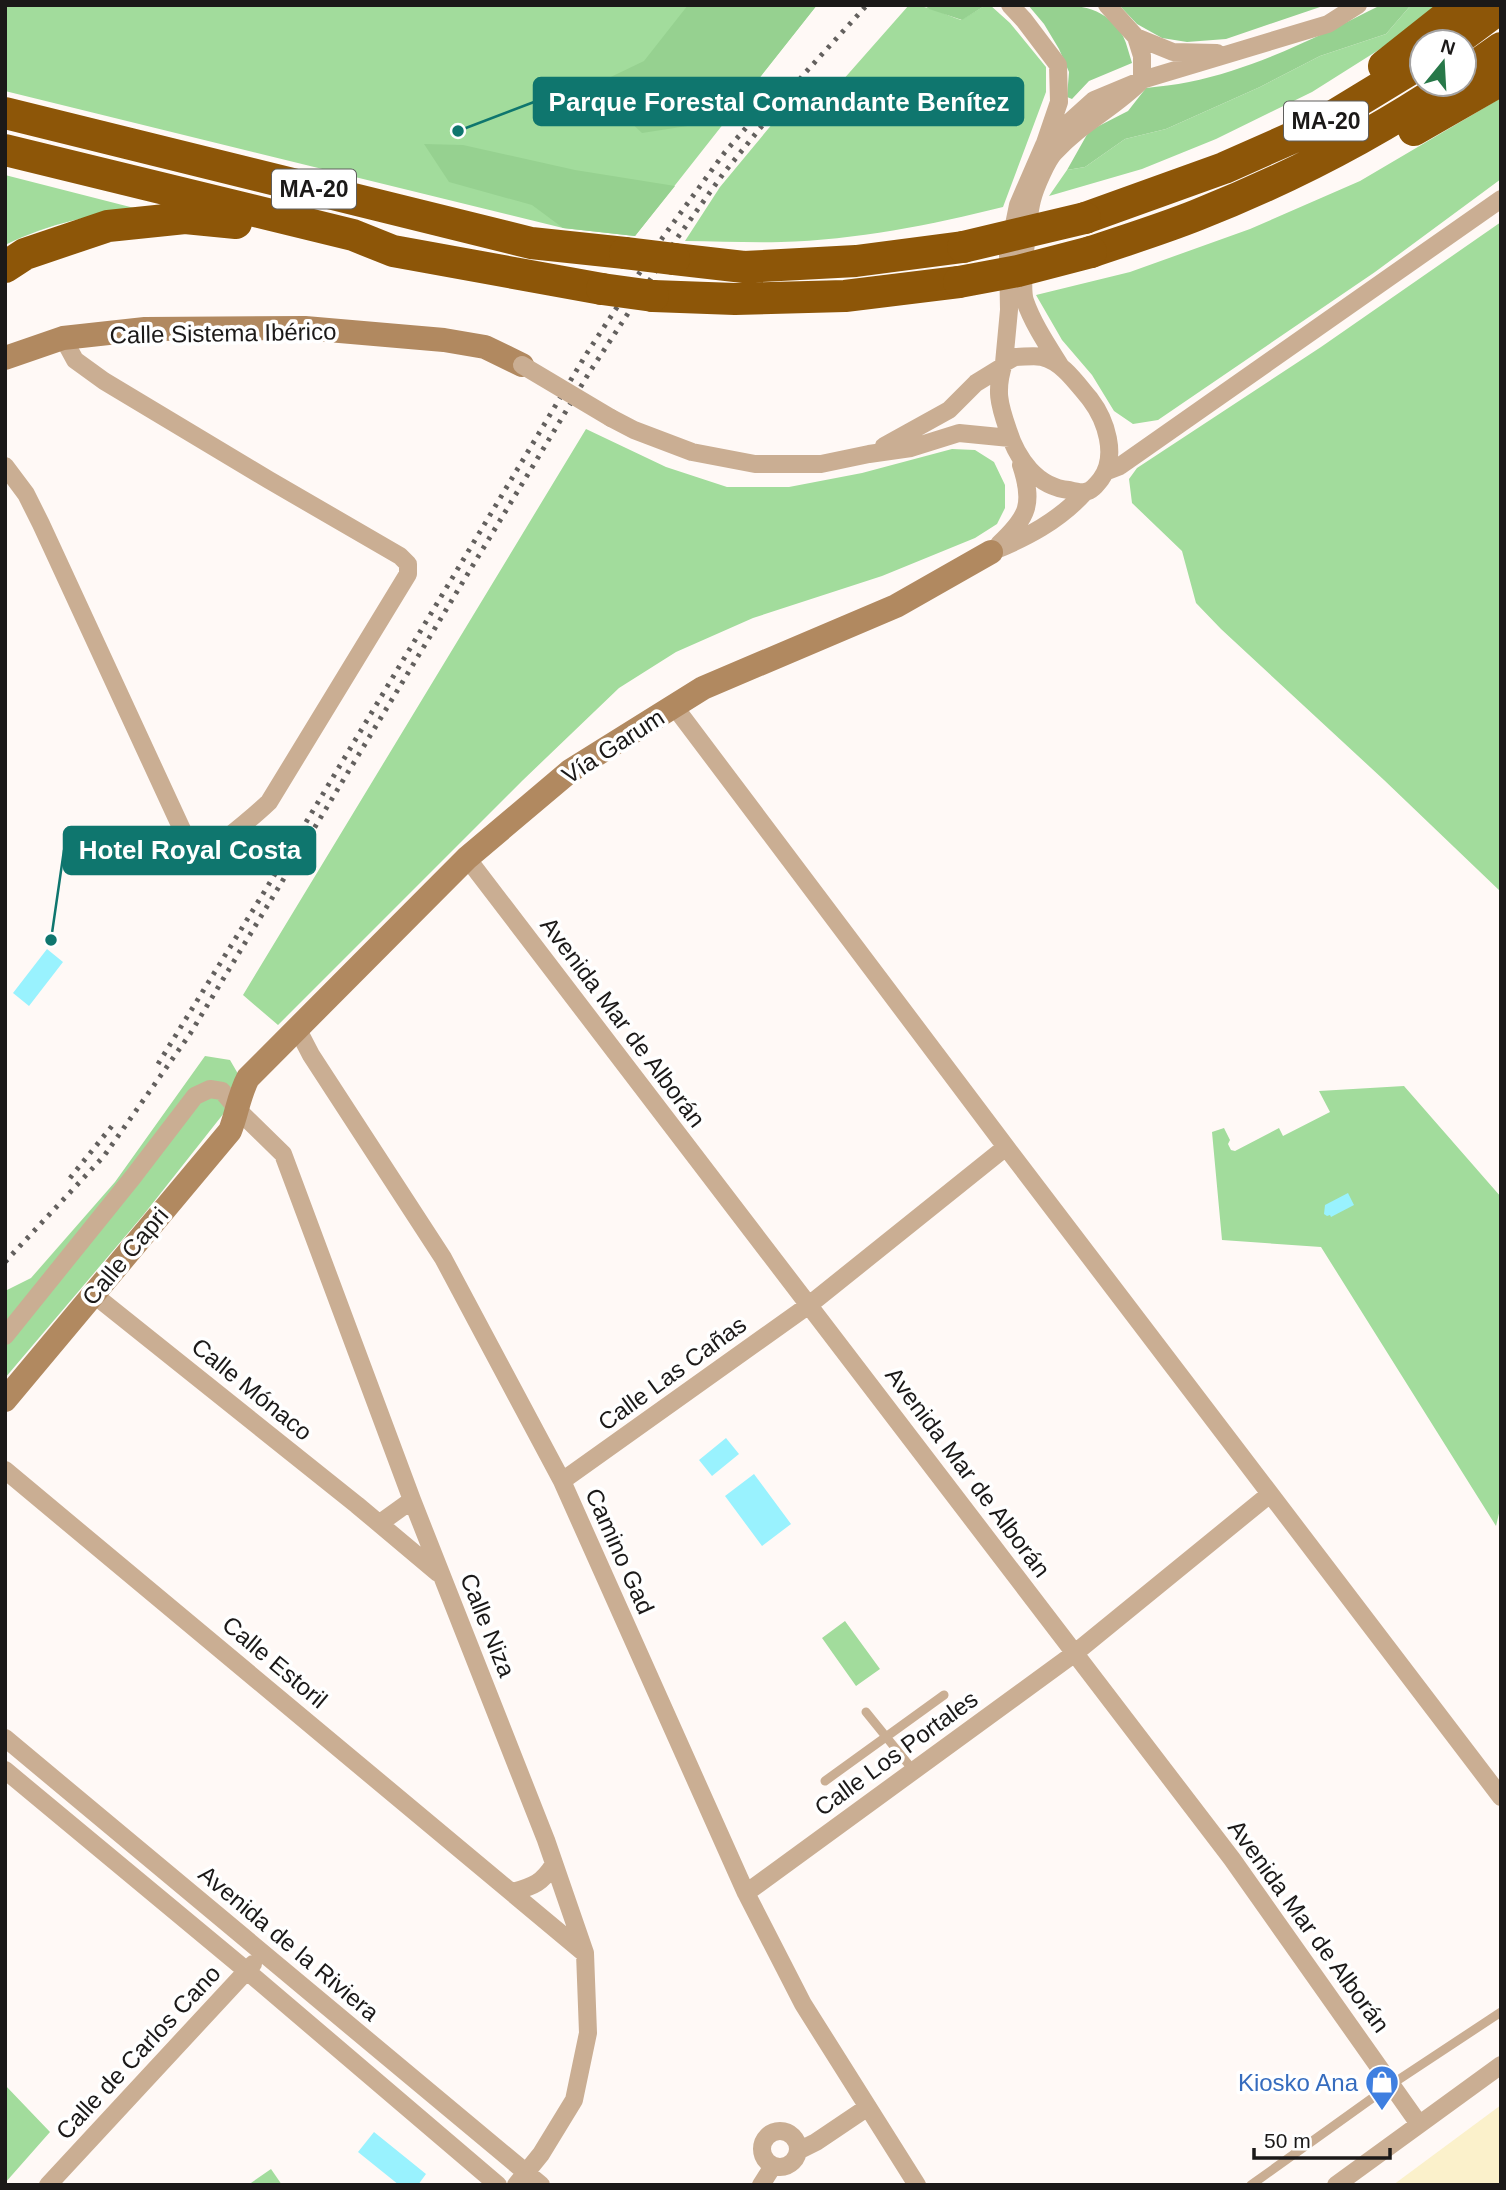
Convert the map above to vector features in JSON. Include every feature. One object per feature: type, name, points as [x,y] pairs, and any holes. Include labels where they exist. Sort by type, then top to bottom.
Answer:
[{"type":"highway","points":[[1224,168],[1261,135],[1340,94],[1386,64],[1461,5]]},
{"type":"highway","points":[[1473,28],[1501,7]]},
{"type":"highway","points":[[1478,64],[1501,48]]},
{"type":"highway","name":"MA-20","points":[[5,113],[531,243],[744,267],[856,261],[963,247],[1085,218],[1224,168],[1312,129],[1408,71]]},
{"type":"highway","points":[[1283,178],[1332,171],[1424,125],[1501,80]]},
{"type":"highway","name":"MA-20","points":[[5,150],[353,235],[393,251],[601,289],[653,296],[735,299],[845,296],[959,282],[1018,271],[1091,252],[1196,215],[1283,178],[1357,141],[1426,98]]},
{"type":"highway","points":[[5,267],[25,254],[108,226],[185,218],[250,224],[342,248],[393,251]]},
{"type":"street","points":[[1010,5],[1058,65],[1059,103],[1018,205],[1008,254],[1009,310],[1003,365],[998,381],[999,403],[1019,458],[1035,476],[1057,489],[1085,492],[1095,486],[1107,471],[1120,466],[1501,199]]},
{"type":"street","points":[[1107,5],[1136,37],[1142,56],[1142,80],[1125,97],[1086,123],[1053,154],[1032,198],[1026,247],[1024,299],[1043,339],[1061,366],[1093,403],[1104,425],[1110,448],[1107,471]]},
{"type":"street","points":[[1044,145],[1094,100],[1142,80],[1328,24],[1358,5]]},
{"type":"street","points":[[1136,37],[1173,52],[1234,54]]},
{"type":"street","name":"Calle Sistema Ibérico","points":[[5,358],[64,338],[145,329],[305,327],[444,340],[485,347],[522,365]]},
{"type":"street","points":[[5,466],[26,494],[41,524],[197,862],[269,802],[408,574],[408,564],[400,555],[104,381],[75,359],[64,338]]},
{"type":"street","points":[[869,454],[949,410],[976,383],[1016,357],[1042,357],[1061,366]]},
{"type":"street","points":[[522,365],[634,430],[692,452],[755,464],[821,464],[911,448],[959,433],[1010,438]]},
{"type":"street","name":"Vía Garum","points":[[991,552],[1017,527],[1026,514],[1028,486],[1019,458]]},
{"type":"street","name":"Vía Garum","points":[[298,1030],[467,858],[570,771],[703,688],[897,606],[991,552],[1018,541],[1060,516],[1085,492]]},
{"type":"street","points":[[674,706],[1501,1797]]},
{"type":"street","name":"Avenida Mar de Alborán","points":[[467,858],[1232,1859],[1419,2124]]},
{"type":"street","name":"Calle Capri","points":[[6,1399],[230,1131],[238,1110],[240,1092],[248,1079],[298,1030]]},
{"type":"street","name":"Camino Gad","points":[[298,1030],[311,1055],[443,1258],[562,1481],[746,1893],[803,2004],[917,2185]]},
{"type":"street","name":"Calle Capri","points":[[5,1336],[134,1177],[195,1096],[210,1088],[222,1091],[238,1110]]},
{"type":"street","name":"Calle Niza","points":[[238,1110],[283,1154],[412,1500],[554,1864],[585,1953],[588,2033],[574,2100],[541,2154],[521,2179]]},
{"type":"street","name":"Calle Las Cañas","points":[[562,1481],[809,1305],[1006,1147]]},
{"type":"street","name":"Calle Mónaco","points":[[93,1294],[380,1523],[442,1576]]},
{"type":"street","name":"Calle Estoril","points":[[5,1470],[585,1953]]},
{"type":"street","name":"Calle Los Portales","points":[[746,1893],[1075,1653],[1270,1494]]},
{"type":"street","points":[[380,1523],[412,1500]]},
{"type":"street","name":"Avenida de la Riviera","points":[[5,1738],[263,1953],[521,2179],[541,2185]]},
{"type":"street","name":"Avenida de la Riviera","points":[[5,1770],[247,1970],[498,2185]]},
{"type":"street","points":[[513,1892],[539,1883],[554,1864]]},
{"type":"street","name":"Calle de Carlos Cano","points":[[48,2185],[263,1953]]},
{"type":"street","points":[[1336,2185],[1501,2065]]},
{"type":"street","points":[[798,2151],[816,2142],[868,2106]]},
{"type":"street","points":[[771,2134],[790,2134],[796,2141],[798,2151],[794,2161],[784,2167],[773,2165],[768,2162],[763,2152],[765,2141],[771,2134]]},
{"type":"street","points":[[761,2185],[773,2165]]},
{"type":"lane","points":[[825,1781],[944,1695]]},
{"type":"lane","points":[[866,1712],[914,1770]]},
{"type":"lane","points":[[1251,2185],[1392,2084],[1501,2012]]},
{"type":"green space","points":[[5,5],[817,5],[635,236],[563,228],[5,91]]},
{"type":"green space","points":[[688,5],[817,5],[726,120],[642,133],[592,86],[644,61]]},
{"type":"green space","points":[[909,5],[929,8],[961,20],[990,5],[1010,23],[1046,67],[1046,92],[1003,207],[865,235],[809,241],[685,241],[720,187],[788,105],[801,117],[827,98]]},
{"type":"green space","points":[[924,5],[986,5],[962,20]]},
{"type":"green space","points":[[1028,5],[1069,5],[1094,10],[1105,16],[1123,36],[1132,63],[1089,81],[1072,99],[1067,97],[1069,72],[1044,24]]},
{"type":"green space","points":[[1119,5],[1326,5],[1226,39],[1187,42],[1162,38],[1137,24]]},
{"type":"green space","points":[[1381,5],[1411,5],[1386,34],[1320,56],[1260,87],[1166,129],[1125,139],[1085,167],[1067,170],[1089,131],[1128,111],[1146,88],[1189,82],[1263,60]]},
{"type":"green space","points":[[1411,5],[1443,5],[1312,92],[1216,139],[1142,169],[1049,196],[1067,170],[1085,167],[1125,139],[1166,129],[1260,87],[1320,56],[1386,34]]},
{"type":"green space","points":[[1501,98],[1501,179],[1375,272],[1158,420],[1133,424],[1114,411],[1092,375],[1062,340],[1036,295],[1130,272],[1250,229],[1360,181]]},
{"type":"green space","points":[[424,144],[463,145],[575,170],[675,186],[635,236],[563,228],[532,205],[449,182]]},
{"type":"green space","points":[[5,175],[142,210],[72,221],[5,245]]},
{"type":"green space","points":[[1501,222],[1501,892],[1196,603],[1182,551],[1132,503],[1129,479],[1137,468],[1321,347]]},
{"type":"green space","points":[[586,429],[666,467],[727,487],[789,487],[862,473],[952,449],[975,450],[994,462],[1005,485],[1005,508],[997,524],[975,538],[882,576],[753,618],[676,652],[619,688],[278,1025],[243,995]]},
{"type":"green space","points":[[205,1056],[230,1060],[241,1079],[224,1113],[145,1213],[5,1378],[5,1291],[31,1278],[115,1182]]},
{"type":"green space","points":[[1404,1086],[1501,1197],[1501,1505],[1496,1526],[1321,1247],[1222,1240],[1212,1132],[1224,1128],[1230,1140],[1228,1144],[1231,1150],[1235,1151],[1279,1128],[1283,1136],[1330,1112],[1319,1091]]},
{"type":"green space","points":[[845,1621],[880,1669],[856,1686],[822,1638]]},
{"type":"green space","points":[[5,2085],[50,2132],[5,2183]]},
{"type":"green space","points":[[271,2169],[282,2185],[248,2185]]},
{"type":"sand","points":[[1501,2105],[1501,2185],[1393,2185]]},
{"type":"water","points":[[47,949],[63,962],[29,1006],[13,993]]},
{"type":"water","points":[[1348,1193],[1354,1205],[1331,1217],[1324,1214],[1325,1205]]},
{"type":"water","points":[[726,1438],[739,1454],[712,1476],[699,1460]]},
{"type":"water","points":[[754,1474],[791,1524],[762,1546],[725,1496]]},
{"type":"water","points":[[374,2132],[426,2174],[418,2185],[399,2185],[358,2152]]},
{"type":"railway","points":[[5,1262],[104,1156],[190,1034],[589,373],[678,237],[723,174],[804,74],[867,5]]},
{"type":"railway","points":[[158,1064],[587,353],[663,237],[725,152],[778,91]]},
{"type":"railway","points":[[70,1178],[116,1121]]},
{"type":"place","name":"Parque Forestal Comandante Benítez","points":[[458,131]]},
{"type":"place","name":"Hotel Royal Costa","points":[[51,940]]},
{"type":"place","name":"Kiosko Ana","points":[[1382,2112]]}]
